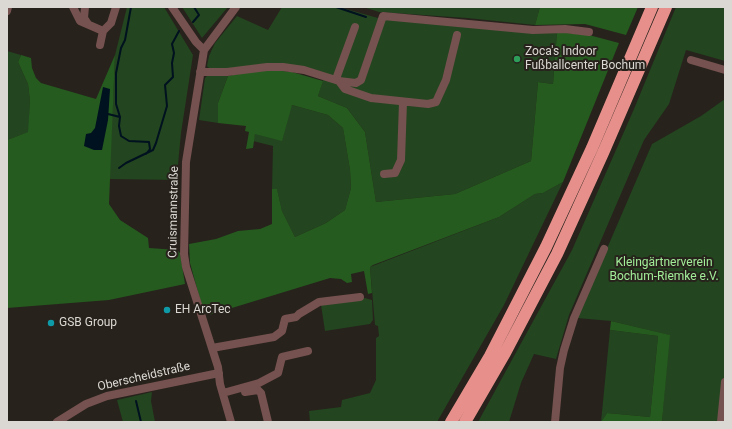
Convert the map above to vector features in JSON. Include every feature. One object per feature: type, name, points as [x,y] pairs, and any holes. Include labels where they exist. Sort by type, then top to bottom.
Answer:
[{"type":"highway","points":[[451,422],[490,356],[546,247],[595,141],[652,7]]},
{"type":"highway","points":[[465,422],[505,353],[557,254],[603,153],[666,7]]},
{"type":"street","points":[[7,11],[8,7]]},
{"type":"street","points":[[72,7],[80,21],[103,31]]},
{"type":"street","points":[[85,7],[84,18],[88,24]]},
{"type":"street","points":[[100,45],[103,31],[111,23],[116,7]]},
{"type":"street","points":[[172,7],[196,42],[204,50]]},
{"type":"street","name":"Cruismannstraße","points":[[231,422],[219,373],[188,273],[184,254],[186,162],[204,50],[236,7]]},
{"type":"street","points":[[361,95],[361,80],[383,16],[532,30],[565,29],[589,32]]},
{"type":"street","points":[[338,80],[355,27]]},
{"type":"street","points":[[338,80],[345,89],[371,98],[428,104],[436,102],[446,80],[457,35]]},
{"type":"street","points":[[691,60],[725,70]]},
{"type":"street","points":[[200,72],[226,72],[267,67],[283,67],[304,70],[338,80],[356,83],[361,80]]},
{"type":"street","points":[[384,174],[395,173],[402,160],[403,102]]},
{"type":"street","points":[[555,422],[560,368],[574,318],[604,249]]},
{"type":"street","points":[[212,348],[274,337],[282,331],[285,319],[296,317],[319,302],[360,297]]},
{"type":"street","points":[[224,396],[259,383],[278,373],[282,357],[308,351]]},
{"type":"street","name":"Oberscheidstraße","points":[[56,422],[81,407],[107,396],[219,373]]},
{"type":"street","points":[[721,422],[725,382]]},
{"type":"street","points":[[224,396],[258,390],[261,393],[268,422]]},
{"type":"green space","points":[[127,7],[164,7],[193,55],[181,133],[178,165],[179,180],[109,179],[115,55]]},
{"type":"green space","points":[[182,7],[228,7],[202,38]]},
{"type":"green space","points":[[282,7],[339,7],[378,18],[557,32],[553,84],[538,82],[531,161],[455,194],[376,202],[365,132],[347,108],[318,96],[325,73],[305,67],[210,69],[207,66],[209,56],[215,43],[237,16],[268,30]]},
{"type":"green space","points":[[363,7],[540,7],[535,25],[467,18],[379,12]]},
{"type":"green space","points":[[540,7],[638,7],[626,35],[585,24],[535,25]]},
{"type":"green space","points":[[676,7],[725,7],[725,61],[686,50],[669,104],[644,140],[569,315],[556,359],[534,354],[521,383],[509,422],[478,422],[572,250],[634,109]]},
{"type":"green space","points":[[557,32],[589,35],[619,43],[563,182],[543,193],[535,194],[499,217],[373,265],[370,267],[372,293],[368,294],[364,271],[351,274],[352,282],[347,283],[341,279],[330,278],[209,315],[203,310],[190,263],[189,244],[216,239],[238,231],[260,229],[272,224],[272,189],[277,189],[282,211],[295,237],[326,223],[345,210],[351,188],[350,170],[343,128],[328,115],[292,105],[282,141],[255,134],[253,148],[246,149],[249,132],[245,131],[246,126],[218,123],[218,103],[228,76],[263,69],[292,72],[323,81],[318,96],[347,108],[365,132],[376,202],[455,194],[531,161],[538,82],[553,84]]},
{"type":"green space","points":[[7,51],[21,55],[18,62],[28,84],[30,101],[29,132],[7,140]]},
{"type":"green space","points":[[21,55],[31,58],[32,68],[36,78],[41,83],[96,99],[115,55],[109,204],[120,220],[148,238],[149,248],[177,250],[180,253],[185,284],[109,300],[7,308],[7,140],[28,132],[30,101],[28,84],[18,62]]},
{"type":"green space","points":[[208,75],[228,76],[218,103],[218,123],[199,120],[205,78]]},
{"type":"green space","name":"Kleingärtnerverein Bochum-Riemke e.V.","points":[[725,99],[725,422],[662,422],[669,335],[611,321],[577,318],[652,144],[701,116]]},
{"type":"green space","points":[[292,105],[328,115],[343,128],[350,170],[351,188],[345,210],[326,223],[295,237],[282,211],[277,190],[272,189],[273,146],[253,141],[255,134]]},
{"type":"green space","points":[[563,182],[504,305],[437,422],[310,422],[309,411],[341,407],[342,400],[370,393],[376,380],[376,338],[379,336],[378,326],[375,325],[370,267],[499,217],[535,194],[543,193]]},
{"type":"green space","points":[[365,298],[372,300],[373,320],[370,324],[325,331],[321,305],[325,303]]},
{"type":"green space","points":[[611,321],[670,335],[662,422],[601,422],[607,413],[650,417],[658,336],[610,330]]},
{"type":"green space","points":[[610,330],[658,336],[650,417],[607,413],[601,422]]},
{"type":"green space","points":[[152,392],[151,401],[155,422],[123,422],[117,400]]},
{"type":"water","points":[[103,87],[110,89],[108,120],[102,150],[94,150],[84,146],[86,134],[91,133],[95,128]]},
{"type":"waterway","points":[[131,7],[125,40],[121,48],[116,73],[116,104],[120,117],[119,126],[121,136],[129,141],[149,142],[150,149],[146,154]]},
{"type":"waterway","points":[[193,22],[199,15],[194,7]]},
{"type":"waterway","points":[[336,7],[366,17]]},
{"type":"waterway","points":[[119,168],[153,150],[167,106],[165,85],[173,77],[172,63],[174,53],[172,44],[179,31]]},
{"type":"waterway","points":[[108,114],[120,117]]},
{"type":"waterway","points":[[136,401],[141,422]]},
{"type":"place","name":"Zoca's Indoor Fußballcenter Bochum","points":[[517,59]]},
{"type":"place","name":"EH ArcTec","points":[[167,310]]},
{"type":"place","name":"GSB Group","points":[[51,323]]}]
